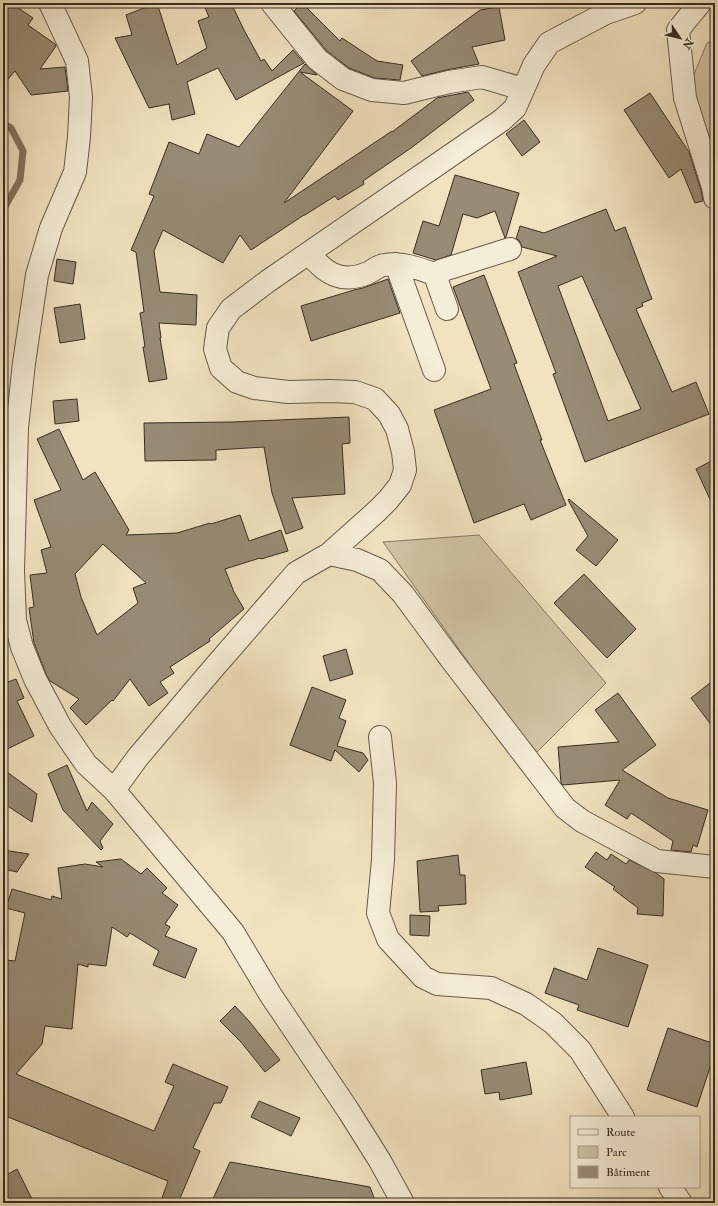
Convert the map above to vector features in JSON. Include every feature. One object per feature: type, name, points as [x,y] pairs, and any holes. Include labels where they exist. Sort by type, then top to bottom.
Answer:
[{"type":"street","points":[[50,3],[77,61],[81,97],[75,172],[51,228],[37,275],[24,363],[17,428],[13,570],[15,620],[22,647],[35,679],[60,726],[86,764],[114,790],[233,932],[270,994],[348,1110],[380,1161],[403,1203]]},
{"type":"street","points":[[272,3],[317,59],[343,79],[372,90],[404,93],[449,82],[482,77],[523,89]]},
{"type":"street","points":[[114,790],[138,757],[296,573],[329,554],[377,511],[388,500],[400,484],[405,470],[403,452],[397,429],[389,414],[375,399],[355,392],[288,392],[254,388],[237,382],[221,368],[215,349],[218,328],[231,309],[268,281],[502,120],[515,108],[534,64],[549,43],[606,13],[636,3]]},
{"type":"street","points":[[700,3],[678,30],[685,98],[715,198]]},
{"type":"street","points":[[446,309],[437,282],[437,275],[440,271],[510,249]]},
{"type":"street","points":[[309,252],[318,264],[333,274],[343,277],[354,278],[383,265],[396,264],[410,266],[437,275]]},
{"type":"street","points":[[396,264],[434,370]]},
{"type":"street","points":[[329,554],[357,560],[380,570],[403,594],[565,808],[589,825],[657,861],[715,867]]},
{"type":"street","points":[[380,737],[385,783],[383,860],[378,913],[388,939],[423,977],[437,984],[491,988],[526,1004],[553,1023],[580,1050],[622,1116]]},
{"type":"street","points":[[671,1188],[681,1203]]},
{"type":"green space","points":[[715,40],[715,192],[689,86],[707,43]]},
{"type":"green space","points":[[479,535],[606,683],[534,755],[383,542]]},
{"type":"building","points":[[3,3],[11,3],[33,18],[28,25],[55,44],[56,46],[40,69],[65,67],[68,91],[31,95],[15,71],[3,85]]},
{"type":"building","points":[[157,3],[177,65],[207,48],[198,21],[209,17],[203,3],[231,3],[261,61],[264,59],[272,71],[293,50],[304,63],[236,100],[218,68],[187,82],[195,114],[172,120],[169,104],[149,108],[115,38],[132,35],[126,15]]},
{"type":"building","points":[[302,3],[340,41],[342,38],[377,61],[403,65],[400,80],[375,78],[349,68],[326,50],[294,11]]},
{"type":"building","points":[[499,7],[505,40],[472,47],[479,64],[422,76],[411,61],[480,10]]},
{"type":"building","points":[[305,64],[317,75],[300,72],[353,111],[284,203],[392,132],[437,98],[468,92],[474,100],[411,148],[363,181],[364,184],[338,200],[335,196],[251,250],[240,235],[223,263],[163,230],[154,251],[160,292],[197,295],[196,325],[159,323],[167,379],[149,382],[143,347],[145,347],[140,313],[144,312],[136,252],[131,250],[154,196],[149,194],[169,142],[199,154],[207,134],[239,147]]},
{"type":"building","points":[[650,93],[689,152],[703,201],[695,203],[681,169],[669,178],[624,110]]},
{"type":"building","points":[[524,120],[540,142],[522,156],[506,134]]},
{"type":"building","points":[[455,175],[519,193],[506,237],[505,238],[495,211],[477,218],[463,214],[451,255],[436,260],[413,253],[423,221],[439,226]]},
{"type":"building","points":[[606,209],[615,231],[625,227],[652,299],[642,303],[643,306],[636,309],[672,392],[696,382],[709,414],[585,462],[553,374],[556,373],[518,272],[557,256],[522,247],[519,240],[516,239],[520,226],[544,233]],"holes":[[[582,276],[641,409],[608,421],[558,286]]]},
{"type":"building","points":[[57,259],[76,262],[73,284],[54,281]]},
{"type":"building","points":[[484,275],[517,363],[514,364],[542,440],[540,440],[566,505],[531,520],[524,504],[474,523],[434,410],[491,389],[453,287]]},
{"type":"building","points":[[388,279],[400,313],[311,341],[301,306]]},
{"type":"building","points":[[80,304],[85,339],[60,343],[54,308]]},
{"type":"building","points":[[77,399],[79,421],[55,424],[53,401]]},
{"type":"building","points":[[349,417],[350,443],[342,444],[345,494],[292,498],[303,528],[286,534],[272,493],[264,447],[216,450],[216,460],[145,461],[144,423],[232,422]]},
{"type":"building","points":[[59,429],[83,480],[95,472],[129,530],[126,535],[177,533],[240,515],[249,541],[281,530],[288,551],[225,569],[234,592],[244,609],[209,639],[210,641],[170,667],[174,673],[160,682],[168,693],[149,706],[130,679],[113,701],[112,700],[86,725],[70,708],[79,699],[50,681],[34,643],[29,608],[34,607],[30,575],[47,573],[41,550],[51,547],[34,500],[61,490],[37,439]],"holes":[[[103,544],[146,583],[133,588],[138,603],[97,635],[81,597],[75,574]]]},
{"type":"building","points":[[715,459],[715,510],[696,469]]},
{"type":"building","points":[[569,499],[618,540],[596,566],[576,550],[588,536],[568,500]]},
{"type":"building","points":[[584,574],[636,629],[607,658],[554,603]]},
{"type":"building","points":[[346,649],[353,674],[330,681],[323,656]]},
{"type":"building","points":[[3,670],[8,682],[16,679],[24,698],[17,701],[34,736],[3,751]]},
{"type":"building","points":[[715,679],[715,730],[691,698]]},
{"type":"building","points":[[312,687],[346,700],[339,718],[346,721],[337,746],[363,753],[368,760],[359,772],[335,750],[331,761],[290,745]]},
{"type":"building","points":[[618,693],[656,745],[622,770],[668,798],[708,810],[697,847],[693,845],[691,852],[671,850],[673,841],[631,813],[627,819],[605,805],[620,780],[563,785],[561,783],[558,747],[619,742],[595,710]]},
{"type":"building","points":[[67,765],[87,811],[92,802],[113,824],[100,841],[103,848],[101,850],[63,810],[48,774]]},
{"type":"building","points":[[3,769],[37,794],[32,822],[3,803]]},
{"type":"building","points":[[3,850],[29,854],[17,872],[3,869]]},
{"type":"building","points":[[596,852],[607,860],[611,854],[626,864],[629,860],[656,873],[664,879],[663,916],[637,914],[638,908],[613,889],[615,887],[585,867]]},
{"type":"building","points":[[458,855],[460,875],[465,875],[466,904],[438,906],[439,911],[420,912],[417,861]]},
{"type":"building","points":[[121,859],[141,874],[147,868],[167,888],[162,893],[178,905],[165,924],[170,927],[165,936],[197,949],[185,978],[153,965],[159,951],[130,933],[127,937],[112,927],[106,966],[88,964],[88,967],[78,964],[72,1029],[45,1026],[42,1044],[16,1074],[154,1131],[174,1086],[165,1082],[173,1064],[228,1087],[221,1103],[214,1103],[193,1148],[200,1151],[178,1203],[162,1198],[168,1181],[3,1115],[3,989],[6,960],[15,961],[25,913],[6,908],[12,889],[51,900],[52,896],[62,899],[58,868],[85,864],[103,867],[96,862]]},
{"type":"building","points":[[410,915],[430,916],[429,936],[410,935]]},
{"type":"building","points":[[598,948],[648,965],[628,1027],[577,1010],[579,1005],[545,993],[554,968],[587,980]]},
{"type":"building","points":[[235,1006],[280,1060],[265,1072],[241,1042],[220,1021]]},
{"type":"building","points":[[668,1028],[715,1044],[715,1052],[697,1107],[647,1090]]},
{"type":"building","points":[[526,1062],[532,1094],[500,1100],[499,1092],[485,1094],[481,1070]]},
{"type":"building","points":[[259,1101],[300,1118],[291,1136],[251,1117]]},
{"type":"building","points":[[230,1162],[370,1187],[376,1203],[211,1203]]},
{"type":"building","points":[[17,1169],[34,1203],[3,1203],[3,1177]]},
{"type":"waterway","points":[[3,124],[11,128],[23,151],[20,180],[3,210]]}]
